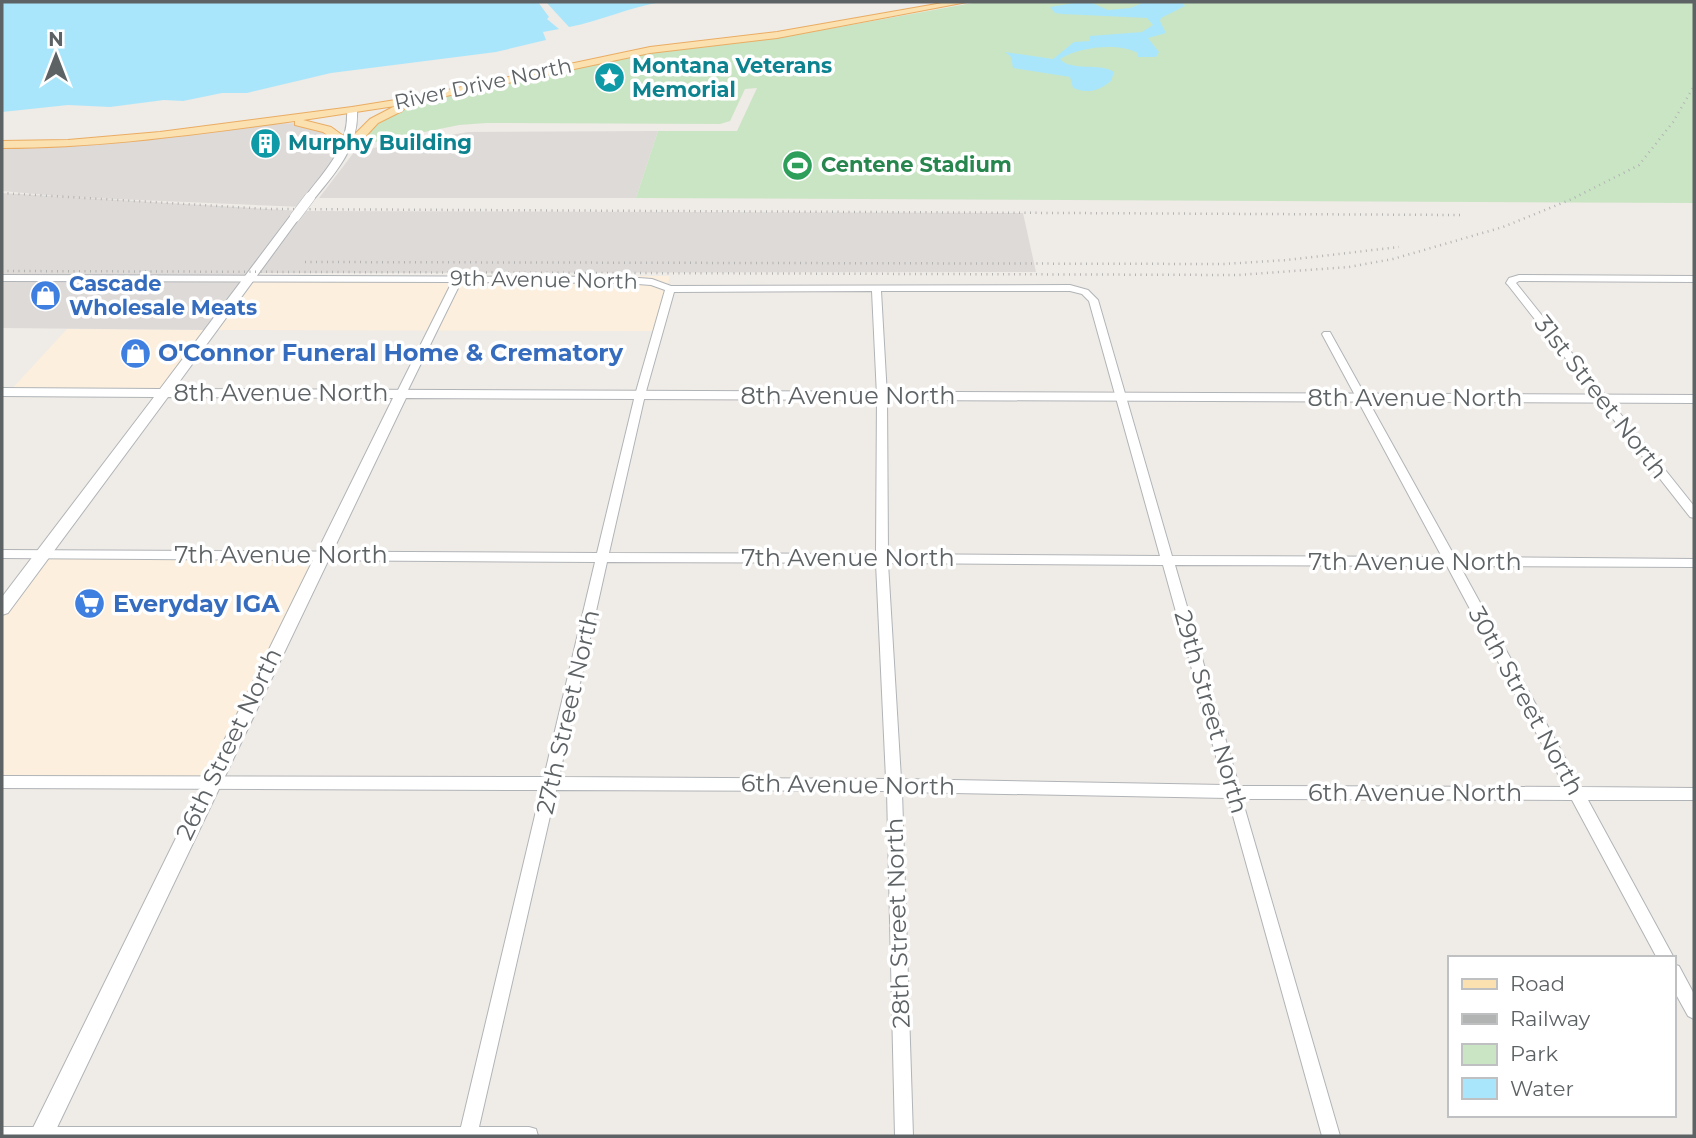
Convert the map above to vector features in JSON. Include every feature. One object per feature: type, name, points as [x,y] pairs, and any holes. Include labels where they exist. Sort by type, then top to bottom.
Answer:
[{"type":"main road","name":"River Drive North","points":[[2,145],[112,140],[261,124],[414,100],[628,54],[778,35],[962,2]]},
{"type":"main road","points":[[261,124],[315,125],[339,135],[348,147],[374,121],[414,100]]},
{"type":"street","points":[[2,609],[348,147],[353,127],[352,110]]},
{"type":"street","name":"9th Avenue North","points":[[2,278],[625,280],[652,282],[670,289],[1070,288],[1085,292]]},
{"type":"street","name":"26th Street North","points":[[41,1136],[210,783],[458,279]]},
{"type":"street","name":"31st Street North","points":[[1694,279],[1512,280],[1511,284],[1694,514]]},
{"type":"street","name":"27th Street North","points":[[468,1136],[605,557],[640,395],[670,289]]},
{"type":"street","name":"28th Street North","points":[[877,289],[882,396],[882,558],[894,785],[904,1136]]},
{"type":"street","name":"29th Street North","points":[[1085,292],[1093,300],[1331,1136]]},
{"type":"street","name":"30th Street North","points":[[1327,334],[1665,956]]},
{"type":"street","name":"8th Avenue North","points":[[2,391],[1694,399]]},
{"type":"street","name":"7th Avenue North","points":[[2,554],[1694,563]]},
{"type":"street","name":"6th Avenue North","points":[[2,782],[894,785],[1234,792],[1694,794]]},
{"type":"street","points":[[1675,976],[1694,1010]]},
{"type":"street","points":[[2,1136],[529,1136]]},
{"type":"shaded area","points":[[302,123],[315,125],[349,147],[303,207],[69,197],[2,191],[2,145]]},
{"type":"shaded area","points":[[658,131],[636,198],[319,198],[355,151],[468,132]]},
{"type":"shaded area","points":[[2,193],[300,211],[1023,213],[1036,272],[253,273],[210,330],[2,328]]},
{"type":"shaded area","points":[[670,276],[657,331],[211,330],[163,393],[9,392],[67,329],[210,330],[248,278]]},
{"type":"shaded area","points":[[42,554],[321,555],[210,783],[2,781],[2,609]]},
{"type":"green space","points":[[978,2],[1694,2],[1694,203],[636,198],[658,131],[737,131],[757,88],[745,89],[730,121],[720,124],[486,123],[459,125],[375,142],[367,142],[362,138],[383,120],[425,100],[618,58],[692,46],[784,37]]},
{"type":"water","points":[[2,2],[538,2],[549,17],[547,19],[559,29],[543,32],[546,40],[496,52],[331,73],[247,93],[222,93],[183,101],[164,100],[110,107],[68,105],[2,112]]},
{"type":"water","points":[[546,2],[662,2],[569,27]]},
{"type":"water","points":[[1090,2],[1108,10],[1130,8],[1145,2],[1182,2],[1185,6],[1161,18],[1166,33],[1148,38],[1159,52],[1156,57],[1138,57],[1138,53],[1130,50],[1098,47],[1077,51],[1060,59],[1071,65],[1114,72],[1111,81],[1098,89],[1078,90],[1073,88],[1070,77],[1013,68],[1011,57],[1005,52],[1053,59],[1074,42],[1090,41],[1090,36],[1142,32],[1153,25],[1147,18],[1062,14],[1055,13],[1050,7]]},
{"type":"railway","points":[[2,271],[1238,275],[1349,267],[1393,259],[1503,227],[1572,199],[1639,165],[1673,122],[1694,86]]},
{"type":"railway","points":[[2,193],[269,209],[1460,215]]},
{"type":"railway","points":[[305,262],[1224,264],[1287,260],[1399,247]]},
{"type":"place","name":"Montana Veterans Memorial","points":[[609,78]]},
{"type":"place","name":"Murphy Building","points":[[265,143]]},
{"type":"place","name":"Centene Stadium","points":[[798,165]]},
{"type":"place","name":"Cascade Wholesale Meats","points":[[46,296]]},
{"type":"place","name":"O'Connor Funeral Home & Crematory","points":[[135,353]]},
{"type":"place","name":"Everyday IGA","points":[[90,604]]}]
